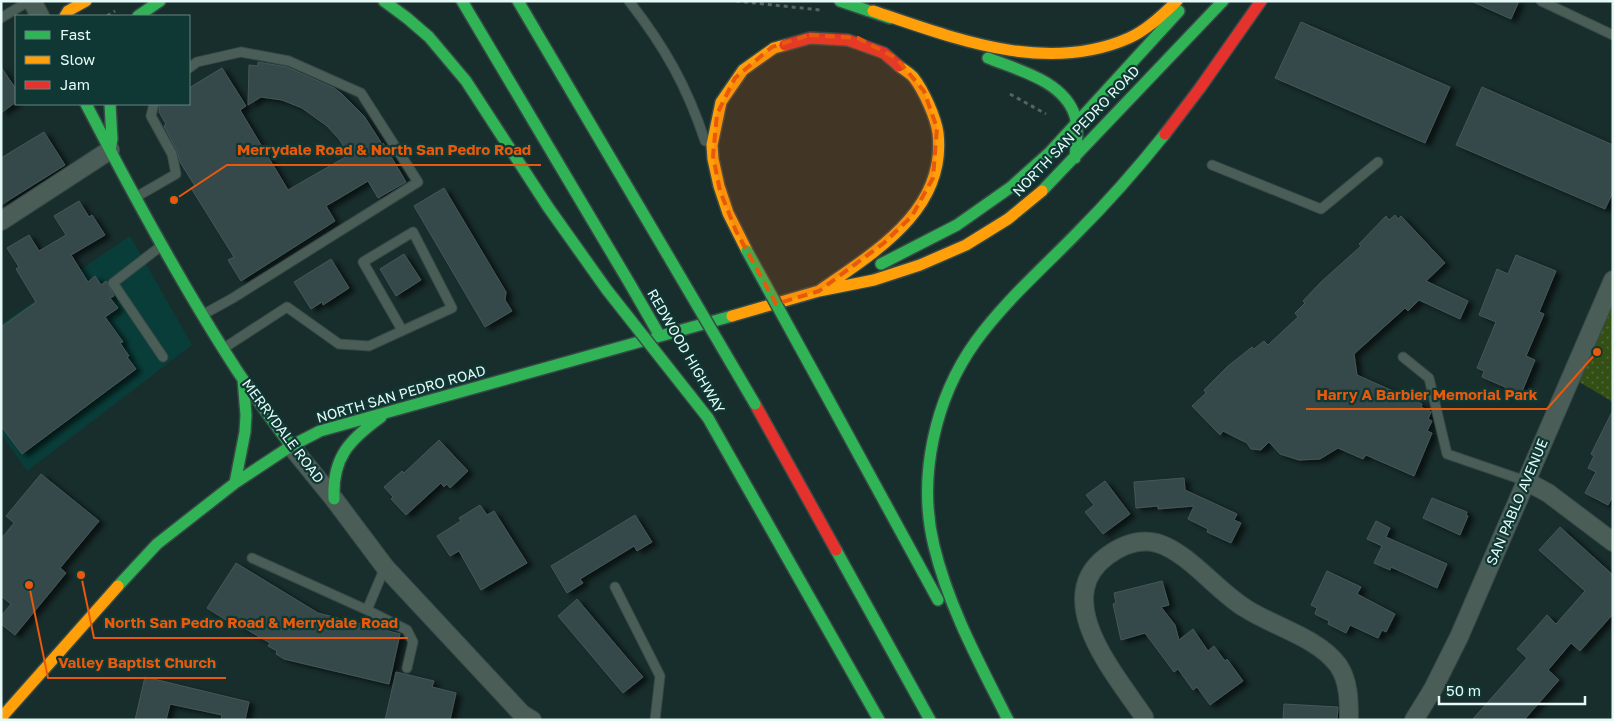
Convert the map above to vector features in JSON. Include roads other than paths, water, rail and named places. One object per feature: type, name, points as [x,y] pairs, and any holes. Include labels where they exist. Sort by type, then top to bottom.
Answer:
[{"type":"main road","points":[[66,15],[68,11],[86,1]]},
{"type":"main road","points":[[384,1],[418,26],[443,52],[554,216],[607,290],[708,418]]},
{"type":"main road","name":"REDWOOD HIGHWAY","points":[[462,1],[667,347],[879,720]]},
{"type":"main road","points":[[518,1],[755,404],[930,720]]},
{"type":"main road","points":[[840,1],[993,48],[1029,54],[1062,54],[1102,47],[1128,39],[1152,23],[1177,1]]},
{"type":"main road","name":"NORTH SAN PEDRO ROAD","points":[[819,291],[916,247],[976,213],[1031,170],[1147,48],[1188,1]]},
{"type":"main road","name":"NORTH SAN PEDRO ROAD","points":[[1,718],[157,544],[235,483],[291,446],[320,431],[391,410],[607,352],[819,291],[855,285],[897,273],[966,245],[988,232],[1047,187],[1223,1]]},
{"type":"main road","points":[[1008,720],[950,595],[932,536],[928,480],[933,442],[944,402],[960,367],[981,335],[1007,304],[1104,205],[1146,158],[1189,104],[1261,1]]},
{"type":"main road","points":[[140,15],[159,2]]},
{"type":"main road","points":[[873,12],[1046,83],[1060,92],[1077,122],[1075,158]]},
{"type":"main road","points":[[819,291],[884,243],[903,226],[920,205],[933,178],[939,149],[935,118],[924,91],[904,65],[878,46],[858,38],[838,34],[800,36],[782,42],[748,64],[729,86],[717,114],[713,135],[715,173],[736,231],[747,252],[1004,720]]},
{"type":"main road","name":"MERRYDALE ROAD","points":[[87,105],[136,198],[203,315],[242,376],[291,446]]},
{"type":"main road","points":[[110,105],[112,139],[110,150]]},
{"type":"main road","points":[[235,483],[245,432],[246,415],[242,376]]},
{"type":"main road","points":[[334,499],[334,472],[342,454],[364,430],[391,410]]},
{"type":"street","points":[[31,1],[39,15]]},
{"type":"street","points":[[1,221],[110,150]]},
{"type":"street","name":"SAN PABLO AVENUE","points":[[1416,719],[1455,645],[1613,280]]},
{"type":"street","name":"MERRYDALE ROAD","points":[[291,446],[385,567],[522,714],[532,720]]},
{"type":"street","points":[[1526,481],[1548,493],[1613,542]]},
{"type":"street","points":[[1144,717],[1095,640],[1086,617],[1084,596],[1088,576],[1102,560],[1123,546],[1134,542],[1147,541],[1158,544],[1180,555],[1244,607],[1316,645],[1329,655],[1345,678],[1348,692],[1349,720]]},
{"type":"lane","points":[[1,18],[31,1]]},
{"type":"lane","points":[[629,1],[656,37],[686,88],[720,191]]},
{"type":"lane","points":[[1541,1],[1613,35]]},
{"type":"lane","points":[[412,9],[456,69]]},
{"type":"lane","points":[[190,67],[197,62],[241,52],[289,61],[361,93],[418,182],[203,315]]},
{"type":"lane","points":[[136,198],[176,174],[172,154],[151,116],[154,105]]},
{"type":"lane","points":[[1212,165],[1321,209],[1378,162]]},
{"type":"lane","points":[[224,348],[287,307],[339,344],[369,346],[452,308],[413,232],[362,262],[402,330]]},
{"type":"lane","points":[[163,245],[113,283],[163,357]]},
{"type":"lane","points":[[1402,357],[1429,378],[1447,454],[1526,481]]},
{"type":"lane","points":[[252,558],[408,630],[413,642],[407,668]]},
{"type":"lane","points":[[367,610],[385,567]]},
{"type":"lane","points":[[615,587],[660,676],[655,720]]},
{"type":"place","name":"Merrydale Road & North San Pedro Road","points":[[174,200]]},
{"type":"place","name":"Harry A Barbier Memorial Park","points":[[1597,352]]},
{"type":"place","name":"North San Pedro Road & Merrydale Road","points":[[81,575]]},
{"type":"place","name":"Valley Baptist Church","points":[[29,585]]}]
